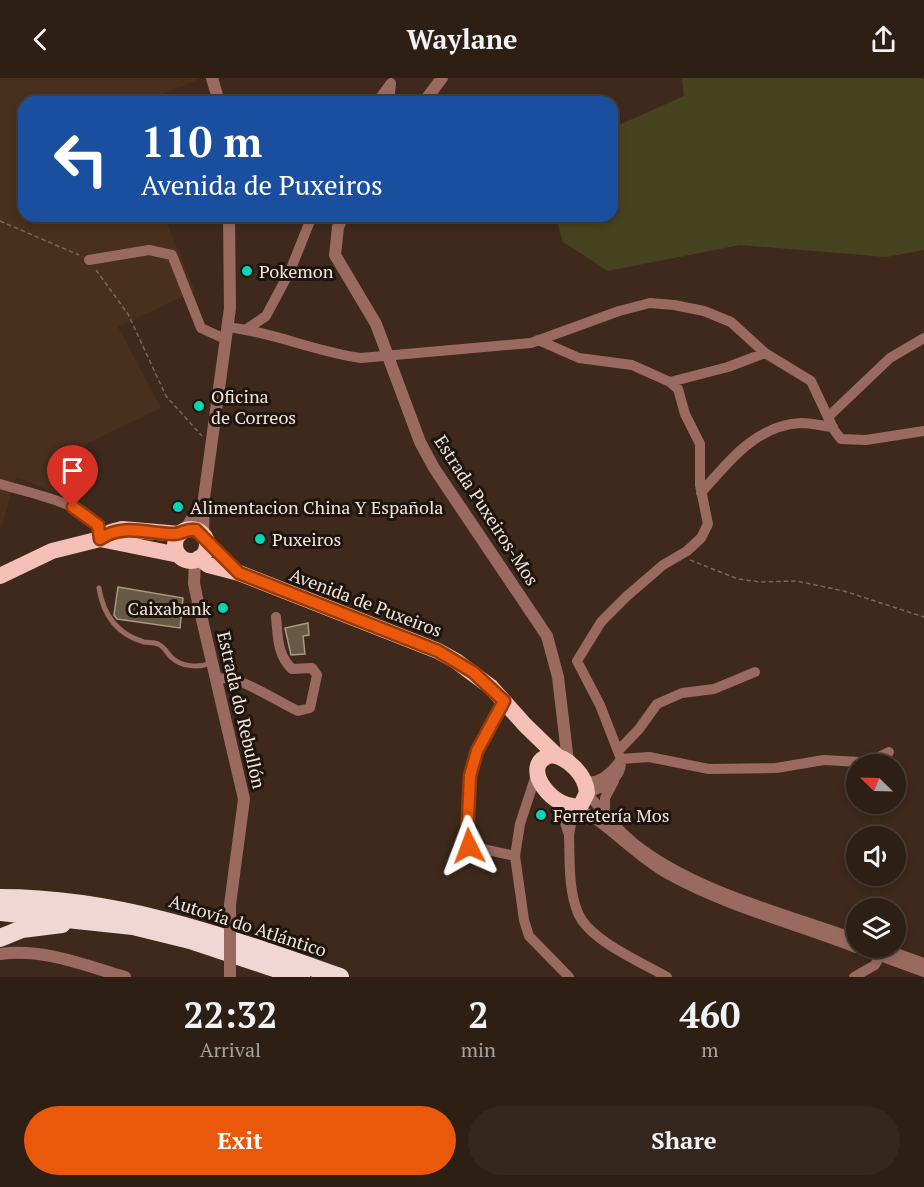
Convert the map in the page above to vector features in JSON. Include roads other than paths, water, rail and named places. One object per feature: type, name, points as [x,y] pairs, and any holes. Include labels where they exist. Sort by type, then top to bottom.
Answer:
[{"type":"highway","points":[[0,576],[52,551],[100,539],[111,532],[122,529],[182,532],[196,530],[201,549],[186,560],[179,555],[100,539]]},
{"type":"highway","points":[[179,555],[175,542],[182,532]]},
{"type":"highway","name":"Avenida de Puxeiros","points":[[201,549],[208,565],[239,573],[438,651],[473,672],[504,701],[548,757],[586,787]]},
{"type":"highway","points":[[525,725],[548,757],[552,796],[576,807],[585,802],[586,787]]},
{"type":"highway","name":"Autovía do Atlántico","points":[[0,898],[92,905],[158,917],[210,931],[340,977]]},
{"type":"highway","name":"Autovía do Atlántico","points":[[0,912],[133,926],[190,940],[301,977]]},
{"type":"highway","points":[[0,938],[22,929],[93,920]]},
{"type":"street","points":[[212,78],[217,96]]},
{"type":"street","points":[[428,96],[442,78]]},
{"type":"street","points":[[380,96],[391,80]]},
{"type":"street","points":[[390,96],[391,80]]},
{"type":"street","name":"Estrada do Rebullón","points":[[229,222],[232,269],[226,333],[204,498],[201,549],[194,584],[218,679],[244,799],[230,905],[230,977]]},
{"type":"street","points":[[89,260],[149,250],[172,255],[201,328],[226,333],[247,329],[266,316],[290,271],[310,222]]},
{"type":"street","name":"Estrada Puxeiros-Mos","points":[[340,222],[334,255],[370,314],[388,355],[420,442],[434,468],[547,636],[558,677],[561,732],[548,757]]},
{"type":"street","points":[[247,329],[340,355],[361,358],[538,340],[619,311],[650,303],[674,304],[704,311],[731,322],[765,353],[811,381],[830,422],[841,439],[852,441],[924,431]]},
{"type":"street","points":[[701,493],[743,447],[756,437],[784,426],[830,422],[890,358],[924,338]]},
{"type":"street","points":[[538,340],[579,357],[632,365],[670,382],[678,388],[685,414],[700,444],[701,493],[708,524],[701,538],[682,554],[663,565],[627,596],[601,622],[577,661],[600,705],[620,754],[621,769],[605,798],[605,814]]},
{"type":"street","points":[[670,382],[729,367],[765,353]]},
{"type":"street","points":[[0,484],[73,507],[98,525],[100,539]]},
{"type":"street","points":[[182,532],[204,498]]},
{"type":"street","points":[[218,679],[228,678],[298,711],[310,708],[317,675],[312,668],[292,669],[284,662],[279,645],[276,617]]},
{"type":"street","points":[[586,787],[612,770],[620,754],[657,704],[682,693],[714,689],[755,672]]},
{"type":"street","points":[[504,701],[477,751],[470,776],[467,838],[469,846],[515,856]]},
{"type":"street","points":[[561,732],[528,800],[520,824],[515,856],[524,920],[529,936],[569,977]]},
{"type":"street","points":[[620,754],[649,757],[709,769],[776,768],[824,760],[860,762],[873,760],[889,752]]},
{"type":"street","points":[[586,787],[616,777]]},
{"type":"street","points":[[586,787],[605,814],[636,844],[687,874],[731,894],[846,935]]},
{"type":"street","points":[[528,800],[540,790],[552,796],[569,835]]},
{"type":"street","points":[[666,977],[598,936],[583,923],[573,893],[569,835],[576,807],[634,853],[668,874],[737,905],[846,944]]},
{"type":"street","points":[[0,954],[23,951],[56,956],[125,977]]},
{"type":"street","points":[[854,977],[871,968],[877,958]]},
{"type":"street","points":[[896,958],[924,972]]},
{"type":"street","points":[[906,958],[924,963]]},
{"type":"lane","points":[[99,588],[102,606],[109,619],[127,634],[143,642],[159,644],[173,659],[185,665],[213,663]]},
{"type":"place","name":"Pokemon","points":[[247,271]]},
{"type":"place","name":"Oficina de Correos","points":[[199,406]]},
{"type":"place","name":"Alimentacion China Y Española","points":[[178,507]]},
{"type":"place","name":"Puxeiros","points":[[260,539]]},
{"type":"place","name":"Caixabank","points":[[223,608]]},
{"type":"place","name":"Ferretería Mos","points":[[541,815]]}]
